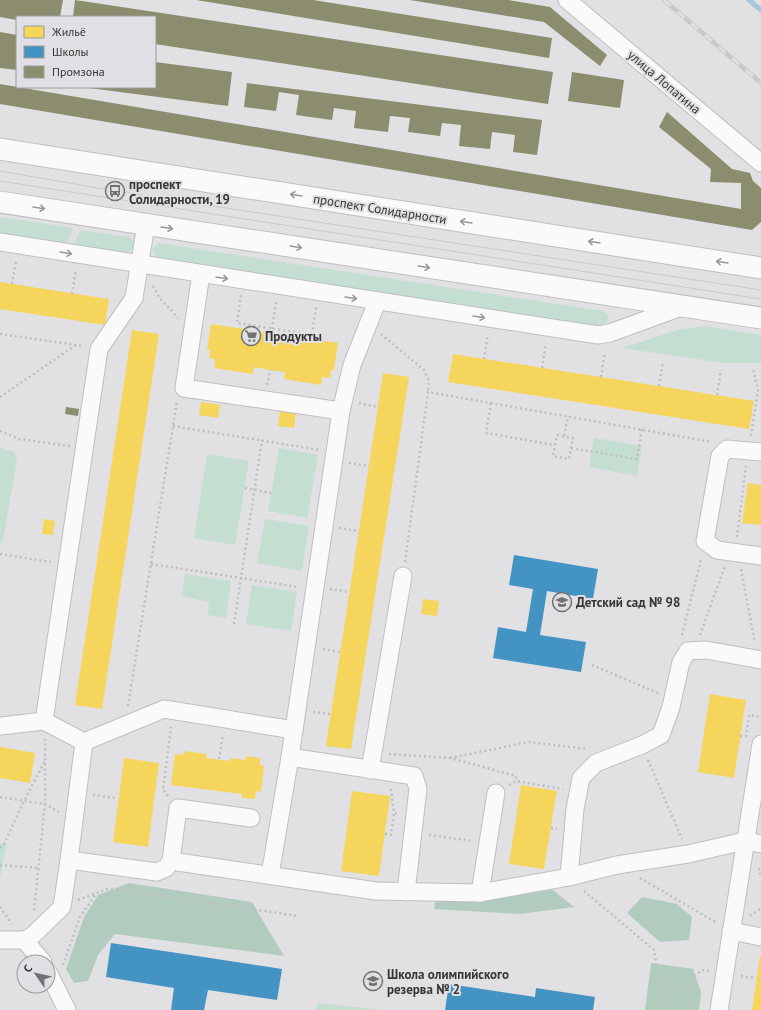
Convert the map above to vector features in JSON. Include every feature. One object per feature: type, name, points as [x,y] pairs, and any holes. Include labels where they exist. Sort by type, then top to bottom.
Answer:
[{"type":"main road","name":"проспект Солидарности","points":[[0,149],[761,268]]},
{"type":"main road","points":[[0,202],[761,318]]},
{"type":"street","name":"улица Лопатина","points":[[567,0],[761,164]]},
{"type":"street","points":[[44,721],[99,349],[134,298],[146,225]]},
{"type":"street","points":[[0,242],[377,302],[598,335],[610,334],[684,306]]},
{"type":"street","points":[[201,274],[184,388],[341,411]]},
{"type":"street","points":[[270,876],[290,757],[341,411],[352,365],[377,302]]},
{"type":"street","points":[[751,444],[727,449],[720,456],[705,541],[717,550],[761,556]]},
{"type":"street","points":[[370,770],[403,576]]},
{"type":"street","points":[[569,878],[576,809],[581,778],[596,763],[642,745],[661,735],[671,707],[681,662],[688,651],[706,650],[761,660]]},
{"type":"street","points":[[84,742],[164,709],[294,730]]},
{"type":"street","points":[[0,726],[44,721],[84,742]]},
{"type":"street","points":[[0,940],[28,938],[62,907],[84,742]]},
{"type":"street","points":[[719,1010],[731,931],[753,843],[761,744]]},
{"type":"street","points":[[290,757],[414,776],[418,789],[406,892]]},
{"type":"street","points":[[480,893],[496,793]]},
{"type":"street","points":[[69,860],[157,872],[166,868],[171,861],[178,808],[251,818]]},
{"type":"street","points":[[171,861],[376,891],[480,893],[569,878],[617,865],[753,843]]},
{"type":"street","points":[[731,931],[761,937]]},
{"type":"street","points":[[28,938],[38,954]]},
{"type":"street","points":[[56,973],[67,1010]]},
{"type":"path","points":[[12,284],[16,259]]},
{"type":"path","points":[[72,294],[76,269]]},
{"type":"path","points":[[150,280],[159,297],[192,333]]},
{"type":"path","points":[[241,294],[237,323],[272,329],[312,335],[316,306]]},
{"type":"path","points":[[272,329],[276,300]]},
{"type":"path","points":[[369,323],[424,370],[429,381],[403,576]]},
{"type":"path","points":[[484,359],[488,333]]},
{"type":"path","points":[[0,334],[99,349]]},
{"type":"path","points":[[542,368],[546,342]]},
{"type":"path","points":[[0,397],[76,345]]},
{"type":"path","points":[[601,377],[605,352]]},
{"type":"path","points":[[659,386],[663,361]]},
{"type":"path","points":[[751,444],[758,390],[753,369]]},
{"type":"path","points":[[717,395],[721,370]]},
{"type":"path","points":[[125,724],[178,395],[184,388]]},
{"type":"path","points":[[428,392],[720,443]]},
{"type":"path","points":[[492,403],[486,433],[555,445]]},
{"type":"path","points":[[564,436],[568,416]]},
{"type":"path","points":[[173,426],[335,453]]},
{"type":"path","points":[[571,448],[636,459],[642,429]]},
{"type":"path","points":[[0,431],[19,439],[85,447]]},
{"type":"path","points":[[556,435],[564,436],[573,438],[569,459],[553,456],[556,435]]},
{"type":"path","points":[[234,624],[262,440]]},
{"type":"path","points":[[245,488],[271,493]]},
{"type":"path","points":[[682,638],[705,541]]},
{"type":"path","points":[[694,650],[730,551]]},
{"type":"path","points":[[0,554],[67,564]]},
{"type":"path","points":[[151,564],[315,589]]},
{"type":"path","points":[[592,665],[663,695]]},
{"type":"path","points":[[163,785],[174,711]]},
{"type":"path","points":[[740,736],[746,736],[749,715],[761,716]]},
{"type":"path","points":[[219,759],[225,719]]},
{"type":"path","points":[[28,938],[45,804],[46,759],[44,721]]},
{"type":"path","points":[[450,758],[529,742],[590,749]]},
{"type":"path","points":[[642,745],[688,854]]},
{"type":"path","points":[[373,752],[450,758],[516,776],[516,780]]},
{"type":"path","points":[[0,848],[4,844],[46,759]]},
{"type":"path","points":[[385,834],[391,835],[394,813],[389,772]]},
{"type":"path","points":[[496,793],[516,780],[563,788],[562,794]]},
{"type":"path","points":[[77,792],[118,798]]},
{"type":"path","points":[[0,797],[45,804],[74,820]]},
{"type":"path","points":[[394,813],[414,824],[488,844]]},
{"type":"path","points":[[551,828],[557,829]]},
{"type":"path","points":[[0,865],[38,868]]},
{"type":"path","points":[[617,865],[731,931]]},
{"type":"path","points":[[569,878],[654,950],[660,993],[668,1010]]},
{"type":"path","points":[[62,907],[107,889],[117,889],[298,916]]},
{"type":"path","points":[[56,968],[80,917],[96,893]]},
{"type":"path","points":[[666,1004],[673,994],[702,970]]},
{"type":"green space","points":[[0,217],[73,228],[67,244],[0,233]]},
{"type":"green space","points":[[80,230],[129,237],[134,242],[134,249],[126,253],[74,245]]},
{"type":"green space","points":[[158,243],[603,311],[608,316],[608,320],[604,326],[600,327],[156,257],[152,250]]},
{"type":"green space","points":[[704,326],[761,335],[761,363],[723,363],[622,348],[678,330]]},
{"type":"green space","points":[[594,438],[642,446],[637,476],[589,467]]},
{"type":"green space","points":[[0,448],[14,452],[17,460],[3,540],[0,544]]},
{"type":"green space","points":[[279,448],[318,455],[307,518],[268,511]]},
{"type":"green space","points":[[207,454],[249,461],[235,545],[194,538]]},
{"type":"green space","points":[[265,519],[309,526],[302,571],[257,563]]},
{"type":"green space","points":[[185,574],[231,581],[226,618],[208,615],[209,602],[182,596]]},
{"type":"green space","points":[[252,585],[297,592],[291,631],[246,624]]},
{"type":"green space","points":[[0,844],[6,844],[0,879]]},
{"type":"green space","points":[[129,883],[252,902],[284,956],[115,934],[98,955],[88,981],[74,983],[66,969],[84,917],[98,895]]},
{"type":"green space","points":[[553,890],[574,907],[520,914],[434,909],[436,897],[480,899]]},
{"type":"green space","points":[[642,897],[677,904],[692,917],[689,940],[660,942],[627,913]]},
{"type":"green space","points":[[651,963],[693,969],[701,992],[699,1010],[645,1010]]},
{"type":"green space","points":[[317,1003],[382,1010],[316,1010]]},
{"type":"building: Жильё","points":[[0,282],[109,299],[105,325],[0,309]]},
{"type":"building: Жильё","points":[[211,324],[338,343],[334,370],[331,370],[330,378],[322,377],[321,385],[284,379],[285,372],[254,367],[253,374],[214,368],[215,359],[209,358],[210,350],[207,349]]},
{"type":"building: Жильё","points":[[132,330],[159,334],[102,709],[75,705]]},
{"type":"building: Жильё","points":[[453,354],[754,401],[749,429],[448,382]]},
{"type":"building: Жильё","points":[[383,373],[409,377],[351,749],[326,746]]},
{"type":"building: Жильё","points":[[201,402],[220,405],[218,418],[199,415]]},
{"type":"building: Жильё","points":[[280,410],[296,412],[294,428],[278,426]]},
{"type":"building: Жильё","points":[[748,483],[761,485],[761,525],[742,523]]},
{"type":"building: Жильё","points":[[44,519],[55,521],[53,535],[42,534]]},
{"type":"building: Жильё","points":[[423,599],[439,601],[437,616],[421,614]]},
{"type":"building: Жильё","points":[[710,694],[746,700],[734,778],[698,772]]},
{"type":"building: Жильё","points":[[0,747],[35,753],[30,783],[0,778]]},
{"type":"building: Жильё","points":[[184,751],[207,754],[206,758],[230,761],[231,758],[246,760],[246,756],[260,758],[260,765],[264,766],[261,792],[256,791],[255,799],[242,798],[242,794],[171,785],[175,754],[184,755]]},
{"type":"building: Жильё","points":[[124,758],[159,763],[148,847],[113,842]]},
{"type":"building: Жильё","points":[[521,785],[557,791],[544,869],[509,864]]},
{"type":"building: Жильё","points":[[352,791],[390,796],[379,876],[341,871]]},
{"type":"building: Жильё","points":[[760,956],[761,1010],[752,1010]]},
{"type":"building: Школы","points":[[514,555],[598,569],[593,599],[547,591],[540,635],[586,642],[581,672],[493,658],[498,627],[526,632],[533,589],[509,585]]},
{"type":"building: Школы","points":[[111,943],[282,969],[277,1000],[208,990],[204,1010],[171,1010],[174,988],[106,977]]},
{"type":"building: Школы","points":[[449,984],[535,997],[536,988],[595,997],[593,1010],[445,1010]]},
{"type":"building: Промзона","points":[[0,0],[63,0],[60,16],[16,16],[16,20],[0,17]]},
{"type":"building: Промзона","points":[[75,0],[553,72],[548,104],[156,44],[156,16],[73,16]]},
{"type":"building: Промзона","points":[[196,0],[313,0],[552,38],[549,58]]},
{"type":"building: Промзона","points":[[410,0],[508,0],[550,7],[607,55],[600,66],[544,22]]},
{"type":"building: Промзона","points":[[0,32],[16,35],[16,70],[0,68]]},
{"type":"building: Промзона","points":[[156,62],[232,72],[228,106],[89,88],[156,88]]},
{"type":"building: Промзона","points":[[572,72],[624,80],[620,108],[568,101]]},
{"type":"building: Промзона","points":[[247,83],[542,120],[537,155],[513,152],[515,135],[492,132],[490,149],[459,146],[461,125],[442,123],[440,136],[408,132],[410,118],[390,116],[388,132],[354,128],[356,111],[334,108],[332,120],[296,115],[299,95],[279,92],[276,111],[244,107]]},
{"type":"building: Промзона","points":[[0,84],[16,87],[16,88],[24,88],[741,209],[741,183],[710,182],[711,169],[659,127],[667,112],[732,169],[750,173],[753,181],[761,188],[761,222],[752,230],[0,104]]},
{"type":"building: Промзона","points":[[66,407],[79,409],[78,416],[65,414]]},
{"type":"waterway","points":[[749,0],[761,10]]},
{"type":"tram line","points":[[0,171],[115,191],[761,290]]},
{"type":"tram line","points":[[0,181],[761,299]]},
{"type":"railway","points":[[664,0],[761,83]]},
{"type":"place","name":"проспект Солидарности, 19","points":[[115,191]]},
{"type":"place","name":"Продукты","points":[[251,336]]},
{"type":"place","name":"Детский сад № 98","points":[[562,602]]},
{"type":"place","name":"Школа олимпийского резерва № 2","points":[[373,981]]}]
